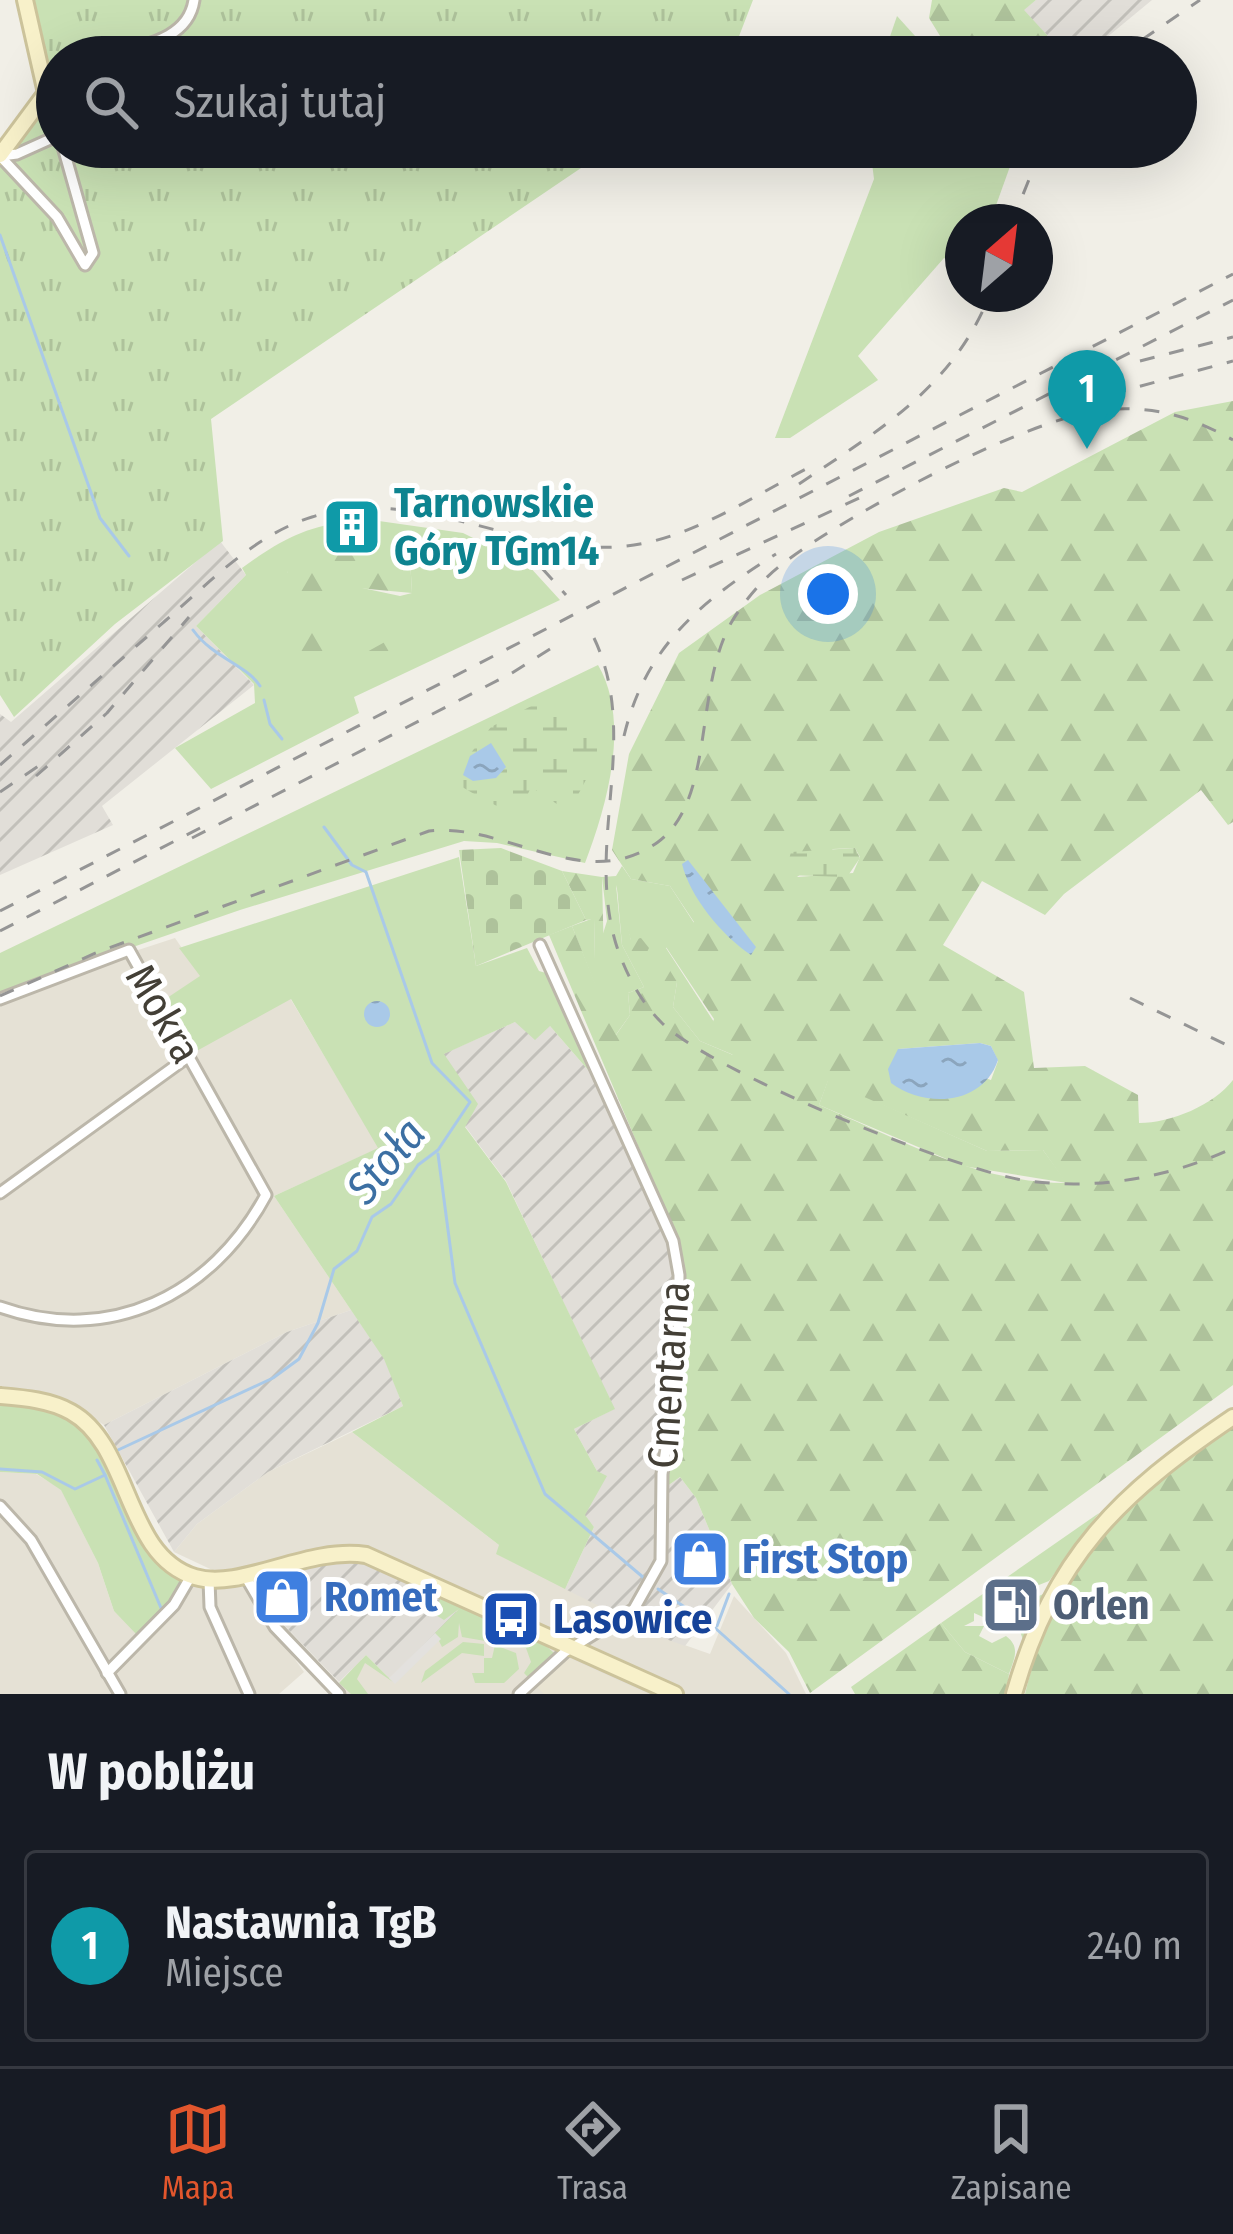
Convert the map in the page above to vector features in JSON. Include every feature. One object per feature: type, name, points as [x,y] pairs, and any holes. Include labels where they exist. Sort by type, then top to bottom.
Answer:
[{"type":"street","points":[[25,0],[38,36]]},
{"type":"street","points":[[167,36],[185,23],[194,0]]},
{"type":"street","points":[[0,156],[36,107]]},
{"type":"street","points":[[0,156],[36,145]]},
{"type":"street","points":[[0,156],[57,218],[85,265],[93,253],[69,168]]},
{"type":"street","name":"Cmentarna","points":[[519,1694],[572,1647],[634,1609],[661,1561],[662,1474],[678,1370],[679,1275],[673,1241],[540,945]]},
{"type":"street","name":"Mokra","points":[[0,999],[129,950],[266,1195],[212,1269],[149,1307],[78,1321],[0,1307]]},
{"type":"street","points":[[0,1193],[189,1056]]},
{"type":"street","points":[[0,1396],[44,1402],[84,1420],[101,1441],[155,1545],[191,1576],[208,1580],[244,1574],[310,1555],[366,1555],[675,1694]]},
{"type":"street","points":[[1014,1694],[1047,1607],[1096,1530],[1139,1483],[1233,1417]]},
{"type":"street","points":[[0,1506],[31,1540],[120,1694]]},
{"type":"street","points":[[244,1574],[275,1627],[339,1694]]},
{"type":"street","points":[[107,1673],[175,1605],[191,1576]]},
{"type":"street","points":[[208,1580],[210,1607],[249,1694]]},
{"type":"shaded area","points":[[1036,0],[1152,0],[1108,36],[1047,36],[1023,10]]},
{"type":"shaded area","points":[[220,541],[246,575],[196,626],[254,685],[102,806],[113,825],[0,875],[0,714],[11,722]]},
{"type":"shaded area","points":[[175,938],[201,976],[290,998],[379,1148],[274,1196],[351,1310],[287,1332],[104,1425],[60,1396],[0,1387],[0,995]]},
{"type":"shaded area","points":[[515,1022],[550,1026],[595,1078],[669,1246],[674,1293],[671,1382],[657,1477],[666,1487],[680,1477],[696,1498],[732,1584],[685,1646],[622,1623],[617,1615],[565,1589],[594,1527],[584,1516],[597,1471],[574,1429],[614,1409],[506,1181],[465,1126],[477,1104],[443,1054]]},
{"type":"shaded area","points":[[351,1310],[385,1359],[403,1406],[268,1472],[197,1524],[174,1552],[104,1425],[287,1332]]},
{"type":"shaded area","points":[[352,1432],[499,1545],[617,1615],[622,1623],[710,1654],[734,1596],[786,1653],[806,1694],[332,1694],[360,1659],[389,1677],[456,1613],[458,1598],[368,1560],[223,1575],[174,1552],[197,1524],[268,1472]]},
{"type":"shaded area","points":[[0,1472],[36,1474],[61,1489],[98,1563],[114,1611],[139,1635],[193,1585],[241,1584],[304,1672],[279,1694],[0,1694]]},
{"type":"shaded area","points":[[352,1556],[458,1598],[456,1613],[389,1678],[366,1655],[339,1682],[282,1623],[260,1590],[302,1567]]},
{"type":"shaded area","points":[[302,1567],[307,1573],[268,1606],[260,1590]]},
{"type":"shaded area","points":[[435,1633],[441,1639],[395,1684],[389,1678]]},
{"type":"shaded area","points":[[567,1657],[648,1694],[544,1694],[536,1686]]},
{"type":"green space","points":[[26,0],[753,0],[739,36],[36,37]]},
{"type":"green space","points":[[932,0],[1036,0],[1024,10],[1047,36],[940,36],[929,18]]},
{"type":"green space","points":[[897,16],[915,36],[890,36]]},
{"type":"green space","points":[[36,113],[36,168],[581,168],[211,419],[223,541],[115,624],[14,717],[0,695],[0,153]]},
{"type":"green space","points":[[873,168],[1009,168],[996,204],[945,204],[945,258],[858,356],[878,380],[790,438],[775,438],[874,179]]},
{"type":"green space","points":[[1233,401],[1233,822],[1228,825],[1201,790],[1064,894],[1045,915],[982,881],[943,945],[1024,992],[1034,1068],[1085,1066],[1138,1095],[1139,1123],[1191,1111],[1233,1080],[1233,1385],[810,1693],[789,1652],[754,1618],[732,1584],[696,1498],[680,1477],[666,1487],[682,1370],[680,1245],[549,935],[572,926],[616,1035],[630,1015],[628,993],[644,987],[622,945],[616,876],[631,940],[641,938],[649,948],[643,960],[648,973],[666,964],[677,982],[673,1007],[700,1041],[733,1055],[709,1033],[714,1019],[666,947],[694,922],[670,886],[631,879],[612,850],[629,754],[679,653],[760,595],[879,532],[1004,488],[1022,492],[1175,412]],"holes":[[[855,848],[860,857],[853,873],[797,877],[833,849]],[[980,1043],[991,1046],[998,1061],[991,1080],[898,1049]],[[828,1081],[987,1151],[1043,1150],[1066,1183],[1001,1176],[970,1167],[819,1105]]]},
{"type":"green space","points":[[365,519],[463,533],[528,565],[560,600],[354,697],[359,713],[211,789],[175,748],[255,703],[254,684],[196,626],[246,575],[242,568],[277,545],[328,525],[342,523],[346,536],[366,531]],"holes":[[[410,558],[412,593],[400,596],[287,572],[314,561]]]},
{"type":"green space","points":[[364,534],[410,559],[412,593],[336,586],[309,608],[287,571]]},
{"type":"green space","points":[[443,608],[451,621],[396,650],[347,663],[392,638],[402,639]]},
{"type":"green space","points":[[309,626],[330,661],[299,675],[282,642]]},
{"type":"green space","points":[[598,665],[608,687],[614,737],[607,790],[585,863],[497,843],[464,841],[240,910],[0,993],[0,953]]},
{"type":"green space","points":[[537,703],[596,729],[601,751],[569,812],[531,787],[519,814],[450,780],[491,727]]},
{"type":"green space","points":[[501,848],[562,871],[586,920],[476,966],[459,850]]},
{"type":"green space","points":[[855,848],[860,858],[847,877],[785,875],[791,852]]},
{"type":"green space","points":[[459,857],[476,966],[527,948],[539,971],[546,973],[595,1078],[550,1026],[535,1040],[515,1022],[444,1054],[478,1104],[465,1127],[506,1182],[615,1409],[574,1429],[597,1471],[607,1476],[585,1515],[594,1527],[565,1589],[496,1554],[499,1545],[352,1432],[403,1406],[384,1359],[274,1196],[378,1148],[291,999],[193,1053],[161,1002],[200,976],[179,948]]},
{"type":"green space","points":[[622,866],[631,879],[670,886],[694,923],[666,948],[736,1056],[700,1041],[673,1007],[677,982],[648,974],[631,941],[616,885],[622,945],[644,987],[628,993],[630,1015],[615,1036],[572,926],[594,918],[595,959],[607,921],[602,877],[616,876]]},
{"type":"green space","points":[[562,871],[602,877],[604,960],[595,960],[594,919],[586,920]]},
{"type":"green space","points":[[828,1080],[987,1151],[1043,1150],[1067,1183],[963,1166],[819,1105]]},
{"type":"green space","points":[[0,1400],[42,1408],[72,1422],[94,1442],[157,1551],[181,1580],[179,1592],[138,1636],[114,1611],[98,1563],[61,1490],[37,1474],[0,1472]]},
{"type":"green space","points":[[1233,1427],[1233,1694],[1025,1694],[1055,1610],[1102,1540],[1162,1480]]},
{"type":"green space","points":[[1099,1513],[1049,1581],[1001,1600],[994,1597],[983,1617],[974,1613],[974,1621],[964,1626],[984,1626],[979,1636],[992,1643],[1006,1636],[1011,1640],[1015,1654],[1009,1674],[965,1652],[941,1623]]},
{"type":"green space","points":[[420,1590],[543,1643],[555,1654],[529,1678],[524,1673],[531,1662],[526,1648],[462,1637],[459,1623],[458,1637],[442,1647],[435,1633],[459,1609],[444,1620],[434,1614],[440,1599]]},
{"type":"green space","points":[[1048,1592],[1024,1643],[1015,1616],[1025,1602]]},
{"type":"green space","points":[[941,1623],[965,1652],[1009,1674],[1006,1694],[855,1694],[851,1687]]},
{"type":"green space","points":[[463,1642],[484,1644],[484,1656],[462,1653],[421,1683],[425,1671]]},
{"type":"green space","points":[[495,1645],[516,1653],[519,1669],[504,1683],[475,1683],[472,1673],[484,1673],[484,1658],[492,1658]]},
{"type":"green space","points":[[366,1655],[393,1682],[365,1663],[357,1679],[368,1694],[351,1694],[339,1683]]},
{"type":"water","points":[[491,743],[506,767],[496,778],[473,781],[463,775],[470,756]]},
{"type":"water","points":[[688,860],[756,947],[751,955],[719,927],[700,902],[682,864]]},
{"type":"water","points":[[377,1001],[390,1014],[377,1027],[364,1014]]},
{"type":"water","points":[[991,1046],[998,1060],[991,1075],[967,1094],[920,1097],[891,1083],[888,1069],[898,1049]]},
{"type":"waterway","name":"Stoła","points":[[0,235],[100,518],[129,556]]},
{"type":"waterway","name":"Stoła","points":[[193,630],[260,686]]},
{"type":"waterway","name":"Stoła","points":[[264,700],[270,724],[282,739]]},
{"type":"waterway","name":"Stoła","points":[[118,1450],[273,1378],[299,1359],[318,1323],[334,1269],[357,1251],[372,1217],[391,1204],[418,1165],[438,1150],[470,1102],[432,1063],[366,872],[352,865],[324,827]]},
{"type":"waterway","points":[[438,1154],[455,1283],[545,1494],[644,1578]]},
{"type":"waterway","name":"Stoła","points":[[0,1469],[42,1472],[75,1489],[105,1475],[97,1460]]},
{"type":"waterway","points":[[105,1475],[161,1608]]},
{"type":"waterway","points":[[658,1589],[714,1627],[789,1694]]},
{"type":"waterway","points":[[717,1626],[729,1594]]},
{"type":"railway","points":[[1148,36],[1200,0]]},
{"type":"railway","points":[[1019,204],[1034,168]]},
{"type":"railway","points":[[0,911],[1233,274]]},
{"type":"railway","points":[[849,496],[1233,300]]},
{"type":"railway","points":[[799,484],[911,404],[956,356],[981,312]]},
{"type":"railway","points":[[1140,361],[1233,337]]},
{"type":"railway","points":[[1082,402],[1233,361]]},
{"type":"railway","points":[[0,996],[98,952],[429,831],[487,836],[574,859],[630,856],[658,842],[676,823],[696,772],[712,680],[731,623],[748,598],[785,562],[939,471],[1070,417],[1103,410],[1155,411],[1202,424],[1233,440]]},
{"type":"railway","points":[[0,765],[234,561],[271,535],[312,517],[351,509],[389,509],[539,540],[616,547],[691,528],[808,468]]},
{"type":"railway","points":[[682,580],[868,494]]},
{"type":"railway","points":[[491,538],[541,567],[566,595]]},
{"type":"railway","points":[[624,736],[646,677],[680,629],[724,590],[776,554]]},
{"type":"railway","points":[[36,776],[107,713],[189,617]]},
{"type":"railway","points":[[594,638],[613,713],[608,905],[624,965],[661,1022],[688,1043],[780,1092],[947,1159],[1028,1181],[1081,1184],[1133,1179],[1184,1167],[1233,1148]]},
{"type":"railway","points":[[192,838],[512,673],[561,642]]},
{"type":"railway","points":[[0,792],[43,763]]},
{"type":"railway","points":[[0,931],[202,827]]},
{"type":"railway","points":[[1130,998],[1233,1048]]},
{"type":"place","name":"Nastawnia TgB","points":[[1087,449]]},
{"type":"place","name":"Tarnowskie Góry TGm14","points":[[352,527]]},
{"type":"place","name":"First Stop","points":[[700,1559]]},
{"type":"place","name":"Romet","points":[[282,1597]]},
{"type":"place","name":"Orlen","points":[[1011,1605]]},
{"type":"place","name":"Lasowice","points":[[511,1619]]}]
